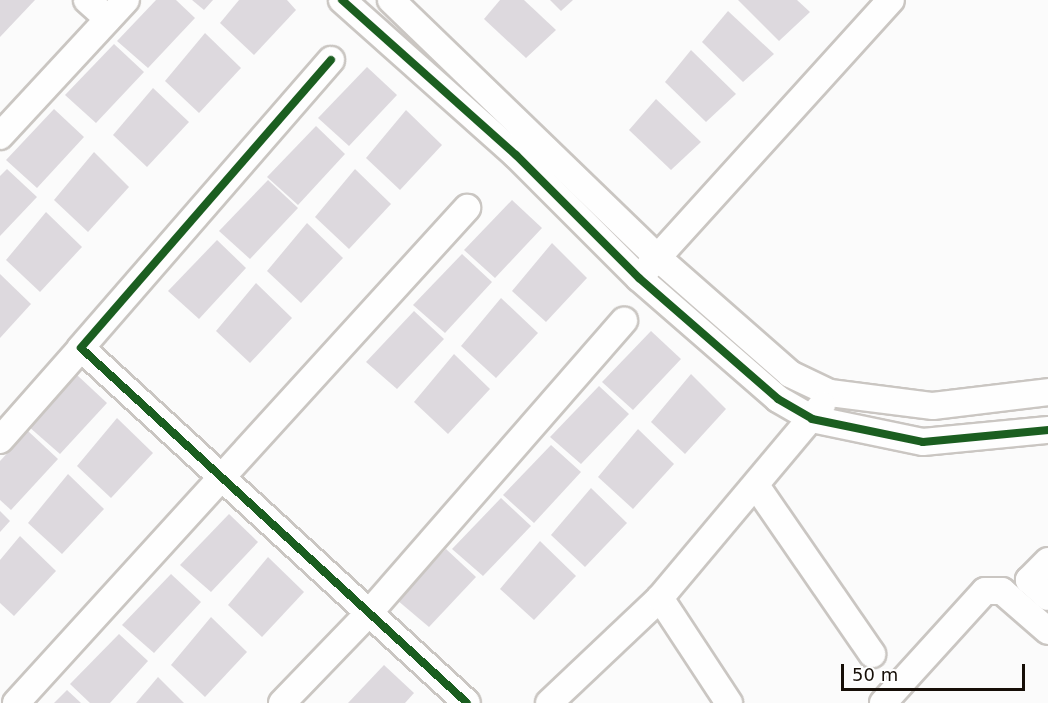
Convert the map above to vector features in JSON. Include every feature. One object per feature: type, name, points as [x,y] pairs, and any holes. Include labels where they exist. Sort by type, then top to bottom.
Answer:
[{"type":"street","points":[[87,0],[108,19]]},
{"type":"street","points":[[0,136],[126,0]]},
{"type":"street","points":[[342,0],[516,155],[639,278],[778,399],[812,419],[923,442],[1048,430]]},
{"type":"street","points":[[391,0],[657,256],[790,374],[830,393],[933,406],[1048,392]]},
{"type":"street","points":[[639,278],[891,0]]},
{"type":"street","points":[[0,440],[331,60]]},
{"type":"street","points":[[16,703],[222,474],[467,208]]},
{"type":"street","points":[[282,703],[369,613],[624,321]]},
{"type":"street","points":[[81,348],[222,474],[467,703]]},
{"type":"street","points":[[549,703],[660,598],[757,487],[830,393]]},
{"type":"street","points":[[757,487],[872,654]]},
{"type":"street","points":[[1048,561],[1029,580],[1048,597]]},
{"type":"street","points":[[883,703],[985,591],[1002,591],[1048,631]]},
{"type":"street","points":[[660,598],[729,703]]},
{"type":"building","points":[[0,0],[35,0],[0,37]]},
{"type":"building","points":[[156,0],[176,0],[195,18],[148,68],[117,41]]},
{"type":"building","points":[[192,0],[213,0],[204,10]]},
{"type":"building","points":[[239,0],[287,0],[296,10],[254,55],[220,23]]},
{"type":"building","points":[[500,0],[524,0],[556,30],[526,58],[484,19]]},
{"type":"building","points":[[550,0],[573,0],[561,11]]},
{"type":"building","points":[[738,0],[797,0],[810,12],[779,41]]},
{"type":"building","points":[[728,11],[774,54],[743,82],[702,42]]},
{"type":"building","points":[[205,33],[241,68],[199,113],[165,81]]},
{"type":"building","points":[[114,44],[144,72],[96,123],[65,95]]},
{"type":"building","points":[[691,50],[736,94],[706,122],[665,82]]},
{"type":"building","points":[[367,67],[397,95],[349,146],[318,118]]},
{"type":"building","points":[[153,88],[189,122],[147,167],[113,135]]},
{"type":"building","points":[[656,99],[701,142],[671,170],[629,130]]},
{"type":"building","points":[[54,109],[84,137],[37,188],[6,160]]},
{"type":"building","points":[[406,110],[442,145],[400,190],[366,158]]},
{"type":"building","points":[[316,126],[345,154],[298,205],[267,177]]},
{"type":"building","points":[[94,152],[129,187],[88,232],[54,200]]},
{"type":"building","points":[[7,169],[37,197],[0,236],[0,176]]},
{"type":"building","points":[[355,169],[391,204],[349,249],[315,217]]},
{"type":"building","points":[[268,180],[298,208],[250,259],[219,231]]},
{"type":"building","points":[[512,200],[542,228],[495,278],[464,250]]},
{"type":"building","points":[[46,212],[82,247],[40,292],[6,260]]},
{"type":"building","points":[[307,223],[343,258],[301,303],[267,271]]},
{"type":"building","points":[[217,240],[246,268],[199,319],[168,291]]},
{"type":"building","points":[[552,243],[587,278],[546,322],[512,291]]},
{"type":"building","points":[[462,254],[492,282],[445,333],[413,305]]},
{"type":"building","points":[[0,274],[31,304],[0,338]]},
{"type":"building","points":[[256,283],[292,318],[250,363],[216,331]]},
{"type":"building","points":[[501,298],[538,333],[496,378],[461,346]]},
{"type":"building","points":[[414,311],[444,339],[397,389],[366,362]]},
{"type":"building","points":[[651,331],[681,359],[633,410],[602,382]]},
{"type":"building","points":[[454,354],[490,389],[448,434],[414,402]]},
{"type":"building","points":[[691,374],[726,409],[685,454],[651,422]]},
{"type":"building","points":[[77,375],[107,403],[60,454],[28,426]]},
{"type":"building","points":[[599,386],[629,414],[581,464],[550,437]]},
{"type":"building","points":[[117,418],[153,453],[111,498],[77,466]]},
{"type":"building","points":[[638,429],[674,464],[633,509],[598,477]]},
{"type":"building","points":[[28,431],[58,459],[11,510],[0,500],[0,461]]},
{"type":"building","points":[[551,445],[581,472],[534,523],[503,495]]},
{"type":"building","points":[[68,474],[104,509],[62,554],[28,523]]},
{"type":"building","points":[[591,488],[627,523],[585,567],[551,535]]},
{"type":"building","points":[[501,498],[531,526],[483,576],[452,549]]},
{"type":"building","points":[[0,511],[10,521],[0,532]]},
{"type":"building","points":[[229,514],[258,542],[211,592],[180,565]]},
{"type":"building","points":[[20,536],[56,571],[14,616],[0,603],[0,560]]},
{"type":"building","points":[[540,541],[576,576],[534,620],[500,589]]},
{"type":"building","points":[[446,549],[476,577],[429,627],[397,600]]},
{"type":"building","points":[[268,557],[304,592],[262,637],[228,605]]},
{"type":"building","points":[[171,574],[201,602],[154,653],[122,625]]},
{"type":"building","points":[[211,617],[247,652],[205,697],[171,665]]},
{"type":"building","points":[[119,634],[148,661],[110,703],[90,703],[70,684]]},
{"type":"building","points":[[384,665],[414,693],[405,703],[348,703]]},
{"type":"building","points":[[158,677],[184,703],[136,703]]},
{"type":"building","points":[[67,690],[81,703],[54,703]]},
{"type":"cycle path","points":[[342,0],[516,155],[639,278],[778,399],[812,419],[923,442],[1048,430]]},
{"type":"cycle path","points":[[331,60],[81,348],[467,703]]}]
